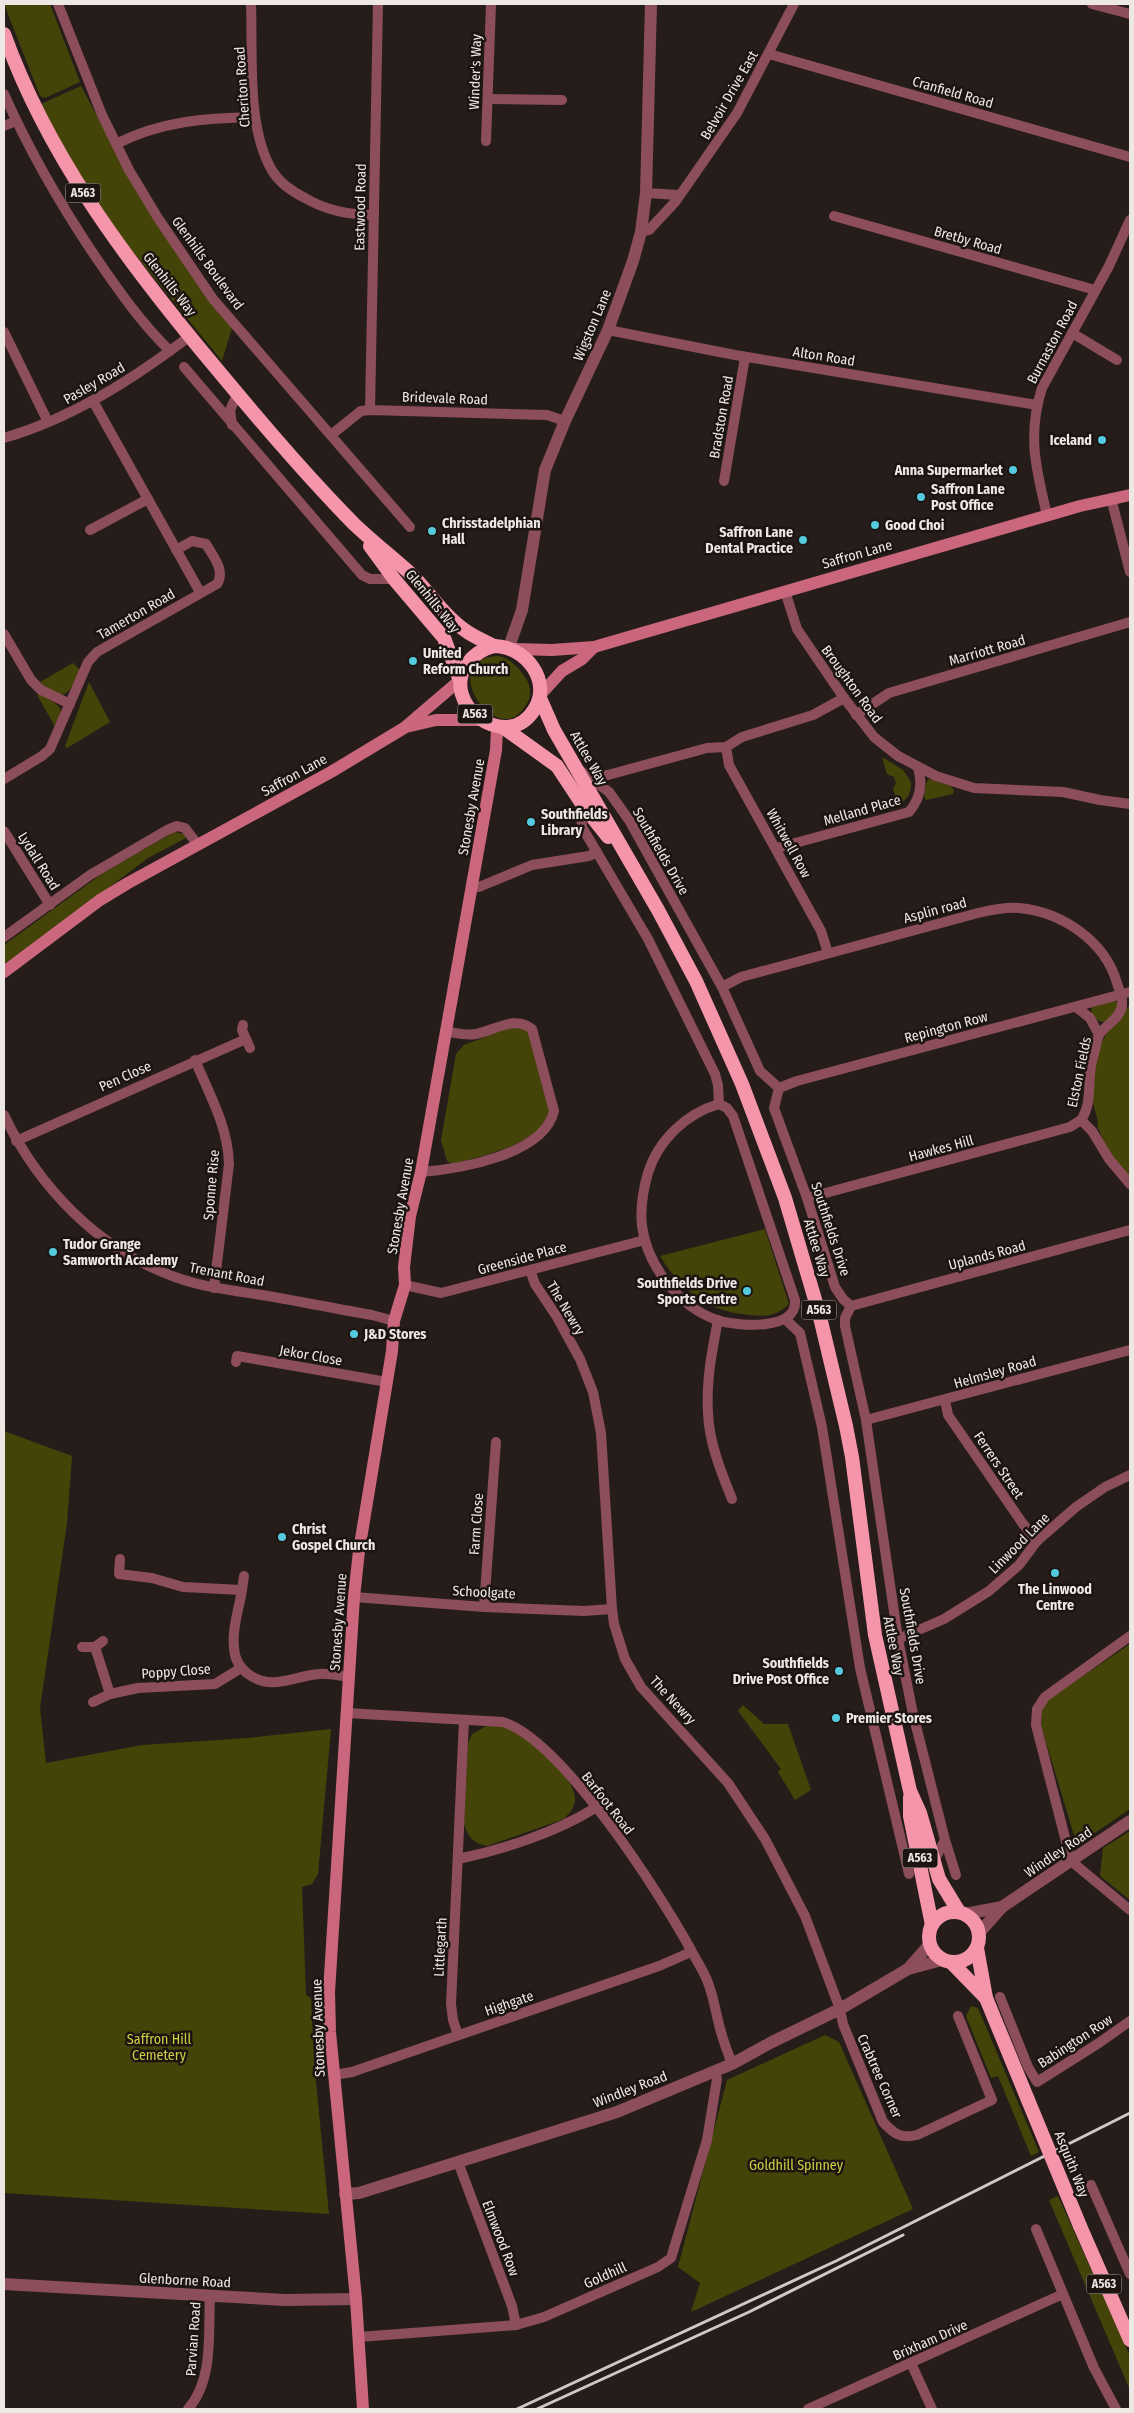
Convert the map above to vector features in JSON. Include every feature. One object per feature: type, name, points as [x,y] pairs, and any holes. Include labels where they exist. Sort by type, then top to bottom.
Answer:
[{"type":"highway","name":"Glenhills Way","points":[[4,34],[37,112],[90,204],[140,275],[238,393],[355,524],[412,575],[454,621],[468,633],[494,646]]},
{"type":"highway","name":"Glenhills Way","points":[[355,524],[394,579],[444,638],[459,680]]},
{"type":"highway","name":"A563","points":[[459,680],[468,706],[482,720],[501,728],[523,722],[531,715],[540,696],[540,685],[532,667],[512,648],[494,646]]},
{"type":"highway","points":[[459,680],[474,656],[486,648],[494,646]]},
{"type":"highway","name":"Attlee Way","points":[[540,696],[554,730],[658,910],[696,981],[738,1075],[785,1198],[819,1313],[846,1426],[875,1635],[910,1791],[920,1813],[927,1860],[932,1925]]},
{"type":"highway","name":"Attlee Way","points":[[501,728],[557,766],[584,807],[628,860]]},
{"type":"highway","name":"Attlee Way","points":[[927,1860],[962,1913]]},
{"type":"highway","points":[[962,1913],[977,1926],[979,1933],[977,1948],[969,1958],[947,1961],[932,1950],[930,1944],[932,1925],[940,1916],[962,1913]]},
{"type":"highway","name":"Asquith Way","points":[[977,1948],[986,1998],[1080,2226],[1130,2340]]},
{"type":"highway","name":"Asquith Way","points":[[947,1961],[986,1998]]},
{"type":"main road","name":"Saffron Lane","points":[[512,648],[552,650],[594,647],[1047,515],[1111,498],[1130,495]]},
{"type":"main road","name":"Saffron Lane","points":[[540,696],[562,670],[582,659],[594,647]]},
{"type":"main road","name":"Saffron Lane","points":[[4,972],[100,900],[331,772],[404,728],[459,680]]},
{"type":"main road","name":"Saffron Lane","points":[[404,728],[436,720],[482,720]]},
{"type":"main road","name":"Stonesby Avenue","points":[[363,2409],[356,2299],[334,2076],[329,1992],[354,1597],[359,1551],[387,1382],[394,1321],[405,1285],[404,1267],[410,1216],[421,1172],[501,728]]},
{"type":"street","name":"Glenhills Boulevard","points":[[58,4],[87,81],[116,144],[158,218],[213,299],[410,527]]},
{"type":"street","name":"Cheriton Road","points":[[251,4],[255,117],[262,150],[274,173],[292,191],[314,204],[337,212],[374,215]]},
{"type":"street","name":"Eastwood Road","points":[[370,410],[378,4]]},
{"type":"street","name":"Winder's Way","points":[[486,141],[491,4]]},
{"type":"street","name":"Wigston Lane","points":[[512,648],[522,610],[545,470],[564,421],[608,330],[633,261],[641,232],[646,193],[651,4]]},
{"type":"street","name":"Belvoir Drive East","points":[[641,232],[649,230],[676,201],[678,195],[700,169],[732,121],[794,4]]},
{"type":"street","points":[[1092,4],[1130,14]]},
{"type":"street","name":"Cranfield Road","points":[[769,54],[1130,157]]},
{"type":"street","points":[[4,94],[16,121],[80,234],[123,296],[170,352]]},
{"type":"street","points":[[488,98],[562,100]]},
{"type":"street","points":[[116,144],[155,127],[178,122],[255,117]]},
{"type":"street","points":[[4,126],[16,121]]},
{"type":"street","points":[[646,193],[678,195]]},
{"type":"street","name":"Bretby Road","points":[[834,216],[1095,290]]},
{"type":"street","name":"Burnaston Road","points":[[1047,515],[1032,438],[1036,405],[1042,388],[1130,220]]},
{"type":"street","name":"Alton Road","points":[[608,330],[745,357],[1036,405]]},
{"type":"street","points":[[4,332],[48,422]]},
{"type":"street","points":[[1072,333],[1117,360]]},
{"type":"street","name":"Pasley Road","points":[[4,438],[48,422],[93,401],[170,352],[190,336]]},
{"type":"street","name":"Bradston Road","points":[[724,481],[745,357]]},
{"type":"street","points":[[184,367],[232,426],[362,575],[370,579],[394,579]]},
{"type":"street","points":[[232,426],[230,410],[238,393]]},
{"type":"street","points":[[93,401],[200,592]]},
{"type":"street","name":"Bridevale Road","points":[[331,434],[362,411],[370,410],[546,415],[564,421]]},
{"type":"street","points":[[1111,498],[1130,572]]},
{"type":"street","points":[[90,530],[148,499]]},
{"type":"street","name":"Tamerton Road","points":[[4,779],[50,749],[88,662],[97,652],[217,584],[220,579],[220,568],[206,544],[192,541],[176,550]]},
{"type":"street","name":"Broughton Road","points":[[785,591],[797,629],[856,715],[885,746],[918,768],[974,788],[1064,792],[1130,804]]},
{"type":"street","name":"Marriott Road","points":[[856,715],[889,693],[1130,622]]},
{"type":"street","points":[[4,634],[31,680],[41,690],[70,704]]},
{"type":"street","points":[[590,777],[608,775],[707,748],[726,747],[742,737],[813,715],[844,698]]},
{"type":"street","name":"Whitwell Row","points":[[726,747],[730,765],[822,931],[828,953]]},
{"type":"street","name":"Melland Place","points":[[777,848],[909,812],[917,803],[920,794],[921,784],[918,768]]},
{"type":"street","name":"Southfields Drive","points":[[577,769],[609,792],[629,820],[722,987],[760,1071],[779,1088],[774,1108],[807,1198],[835,1287],[851,1306],[845,1318],[845,1326],[866,1420],[898,1639],[913,1714],[945,1840],[956,1875]]},
{"type":"street","points":[[584,807],[581,813],[582,827],[634,914],[683,1006],[715,1074],[718,1085],[719,1104]]},
{"type":"street","points":[[4,938],[116,858],[174,827],[180,826],[189,831],[198,845]]},
{"type":"street","name":"Lydall Road","points":[[4,831],[50,905]]},
{"type":"street","points":[[472,887],[479,887],[532,864],[589,856],[597,852]]},
{"type":"street","name":"Asplin road","points":[[722,987],[741,976],[978,913],[1018,908],[1049,914],[1083,934],[1110,964],[1126,994]]},
{"type":"street","name":"Repington Row","points":[[779,1088],[797,1081],[1126,994]]},
{"type":"street","name":"Elston Fields","points":[[1126,994],[1120,1012],[1099,1035],[1090,1073],[1086,1110],[1081,1120],[1092,1131],[1109,1160],[1130,1184]]},
{"type":"street","points":[[1076,1006],[1090,1018],[1099,1035]]},
{"type":"street","points":[[421,1172],[453,1169],[508,1153],[541,1133],[552,1119],[554,1111],[532,1029],[524,1023],[511,1023],[466,1035],[445,1031]]},
{"type":"street","name":"Pen Close","points":[[16,1140],[195,1060],[248,1044],[242,1030],[243,1026]]},
{"type":"street","name":"Sponne Rise","points":[[195,1060],[223,1125],[228,1147],[229,1164],[214,1288]]},
{"type":"street","points":[[719,1104],[727,1108],[733,1116],[795,1306],[784,1319],[772,1323],[750,1324],[718,1320],[687,1302],[672,1288],[650,1255],[645,1240],[642,1226],[642,1198],[650,1168],[657,1152],[685,1121],[704,1108],[719,1104]]},
{"type":"street","name":"Trenant Road","points":[[4,1115],[16,1140],[49,1187],[72,1212],[106,1241],[132,1257],[168,1274],[214,1288],[362,1313],[394,1321]]},
{"type":"street","name":"Hawkes Hill","points":[[807,1198],[1063,1129],[1076,1125],[1081,1120]]},
{"type":"street","name":"Uplands Road","points":[[851,1306],[1129,1230]]},
{"type":"street","name":"Greenside Place","points":[[405,1285],[441,1293],[645,1240]]},
{"type":"street","name":"The Newry","points":[[530,1270],[535,1284],[557,1317],[580,1359],[592,1392],[601,1433],[612,1609],[614,1624],[625,1659],[640,1687],[728,1783],[765,1839],[805,1916],[840,2009]]},
{"type":"street","points":[[784,1319],[800,1333],[822,1427],[858,1659],[875,1738],[909,1874]]},
{"type":"street","points":[[718,1320],[709,1370],[708,1414],[718,1462],[732,1499]]},
{"type":"street","name":"Helmsley Road","points":[[866,1420],[1130,1350]]},
{"type":"street","name":"Jekor Close","points":[[236,1362],[237,1356],[387,1382]]},
{"type":"street","name":"Ferrers Street","points":[[945,1400],[948,1415],[1023,1524],[1037,1541]]},
{"type":"street","name":"Farm Close","points":[[484,1607],[496,1442]]},
{"type":"street","name":"Linwood Lane","points":[[898,1639],[944,1619],[989,1591],[1019,1565],[1037,1541],[1090,1496],[1130,1476]]},
{"type":"street","points":[[120,1558],[119,1574],[152,1578],[183,1587],[242,1590]]},
{"type":"street","points":[[244,1576],[234,1646],[235,1657],[241,1668],[249,1675],[262,1681],[276,1682],[320,1674],[350,1677]]},
{"type":"street","name":"Schoolgate","points":[[354,1597],[484,1607],[584,1611],[612,1609]]},
{"type":"street","points":[[1130,1636],[1045,1697],[1037,1709],[1036,1725],[1072,1860],[1130,1910]]},
{"type":"street","points":[[82,1647],[99,1644],[110,1694]]},
{"type":"street","name":"Poppy Close","points":[[93,1702],[110,1694],[138,1688],[215,1684],[241,1668]]},
{"type":"street","name":"Barfoot Road","points":[[347,1713],[503,1722],[515,1726],[529,1735],[568,1775],[595,1808],[632,1856],[672,1916],[707,1979],[720,2031],[732,2064]]},
{"type":"street","name":"Littlegarth","points":[[458,2035],[451,2004],[464,1720]]},
{"type":"street","points":[[458,1859],[478,1855],[530,1837],[578,1818],[595,1808]]},
{"type":"street","name":"Windley Road","points":[[979,1933],[1002,1907],[1130,1821]]},
{"type":"street","points":[[904,1850],[927,1860],[945,1840]]},
{"type":"street","name":"Windley Road","points":[[962,1913],[1002,1907]]},
{"type":"street","name":"Windley Road","points":[[345,2194],[359,2193],[617,2112],[715,2072],[840,2009],[908,1969],[930,1944]]},
{"type":"street","name":"Highgate","points":[[334,2076],[352,2072],[659,1966],[691,1952]]},
{"type":"street","name":"Windley Road","points":[[908,1969],[947,1961]]},
{"type":"street","name":"Babington Row","points":[[1000,1997],[1028,2067],[1037,2082],[1130,2021]]},
{"type":"street","name":"Crabtree Corner","points":[[840,2009],[843,2024],[883,2122],[892,2133],[905,2138],[917,2135],[992,2100],[958,2016]]},
{"type":"street","name":"Goldhill","points":[[359,2337],[516,2325],[544,2317],[658,2267],[671,2258],[708,2140],[718,2079],[715,2072]]},
{"type":"street","name":"Elmwood Row","points":[[458,2162],[512,2306],[516,2325]]},
{"type":"street","points":[[1091,2185],[1130,2274]]},
{"type":"street","points":[[1036,2229],[1094,2368],[1116,2409]]},
{"type":"street","name":"Glenborne Road","points":[[8,2285],[285,2300],[356,2299]]},
{"type":"street","name":"Brixham Drive","points":[[815,2408],[1063,2294]]},
{"type":"street","name":"Parvian Road","points":[[188,2409],[198,2399],[206,2379],[210,2296]]},
{"type":"street","points":[[911,2364],[932,2409]]},
{"type":"green space","points":[[4,4],[50,4],[80,82],[45,98],[40,96]]},
{"type":"green space","points":[[81,86],[108,137],[232,328],[222,361],[112,226],[69,158],[41,104]]},
{"type":"green space","points":[[498,656],[517,666],[530,687],[528,702],[514,717],[500,718],[488,712],[477,700],[471,685],[471,671],[480,661]]},
{"type":"green space","points":[[73,663],[81,671],[65,694],[54,694],[40,682]]},
{"type":"green space","points":[[89,682],[110,722],[67,748],[65,746]]},
{"type":"green space","points":[[40,694],[57,704],[61,711],[57,730],[37,695]]},
{"type":"green space","points":[[882,757],[903,770],[911,782],[908,796],[898,804],[893,789],[896,783],[894,777],[887,774]]},
{"type":"green space","points":[[929,779],[951,786],[954,790],[953,794],[926,800],[924,797],[926,783]]},
{"type":"green space","points":[[174,832],[185,834],[186,838],[148,858],[4,966],[4,945],[103,873]]},
{"type":"green space","points":[[1113,1001],[1117,1002],[1118,1007],[1106,1022],[1095,1018],[1091,1010],[1092,1007]]},
{"type":"green space","points":[[1130,1005],[1130,1176],[1115,1160],[1101,1135],[1098,1128],[1091,1087],[1096,1056],[1102,1042],[1119,1016]]},
{"type":"green space","points":[[514,1026],[523,1028],[529,1033],[549,1110],[545,1122],[524,1140],[510,1147],[453,1164],[447,1161],[441,1140],[456,1054],[464,1045]]},
{"type":"green space","points":[[765,1229],[789,1304],[771,1315],[756,1316],[735,1313],[709,1304],[677,1280],[660,1256]]},
{"type":"green space","name":"Saffron Hill Cemetery","points":[[4,1431],[72,1456],[67,1523],[40,1708],[46,1763],[142,1745],[248,1738],[331,1729],[318,1874],[312,1884],[302,1887],[306,1995],[311,1998],[314,2062],[329,2214],[4,2193]]},
{"type":"green space","points":[[1130,1644],[1130,1809],[1086,1839],[1074,1835],[1041,1726],[1042,1707],[1049,1699]]},
{"type":"green space","points":[[743,1705],[764,1724],[788,1724],[811,1790],[795,1800],[778,1772],[781,1769],[738,1711]]},
{"type":"green space","points":[[488,1725],[507,1727],[537,1747],[559,1768],[567,1779],[573,1789],[575,1802],[573,1808],[564,1819],[487,1846],[472,1839],[464,1824],[468,1743],[472,1734]]},
{"type":"green space","points":[[1130,1831],[1130,1900],[1100,1876],[1103,1848]]},
{"type":"green space","points":[[971,2006],[978,2008],[1039,2152],[1031,2156],[998,2076],[991,2078],[966,2016]]},
{"type":"green space","name":"Goldhill Spinney","points":[[825,2035],[839,2042],[913,2209],[691,2312],[700,2283],[678,2267],[727,2080]]},
{"type":"green space","points":[[1058,2196],[1130,2356],[1130,2390],[1049,2200]]},
{"type":"railway","points":[[517,2409],[836,2261],[1130,2113]]},
{"type":"railway","points":[[537,2409],[749,2312],[903,2235]]},
{"type":"place","name":"Iceland","points":[[1102,440]]},
{"type":"place","name":"Anna Supermarket","points":[[1013,470]]},
{"type":"place","name":"Saffron Lane Post Office","points":[[921,497]]},
{"type":"place","name":"Good Choi","points":[[875,525]]},
{"type":"place","name":"Chrisstadelphian Hall","points":[[432,531]]},
{"type":"place","name":"Saffron Lane Dental Practice","points":[[803,540]]},
{"type":"place","name":"United Reform Church","points":[[413,661]]},
{"type":"place","name":"Southfields Library","points":[[531,822]]},
{"type":"place","name":"Tudor Grange Samworth Academy","points":[[53,1252]]},
{"type":"place","name":"Southfields Drive Sports Centre","points":[[747,1291]]},
{"type":"place","name":"J&D Stores","points":[[354,1334]]},
{"type":"place","name":"Christ Gospel Church","points":[[282,1537]]},
{"type":"place","name":"The Linwood Centre","points":[[1055,1573]]},
{"type":"place","name":"Southfields Drive Post Office","points":[[839,1671]]},
{"type":"place","name":"Premier Stores","points":[[836,1718]]}]
